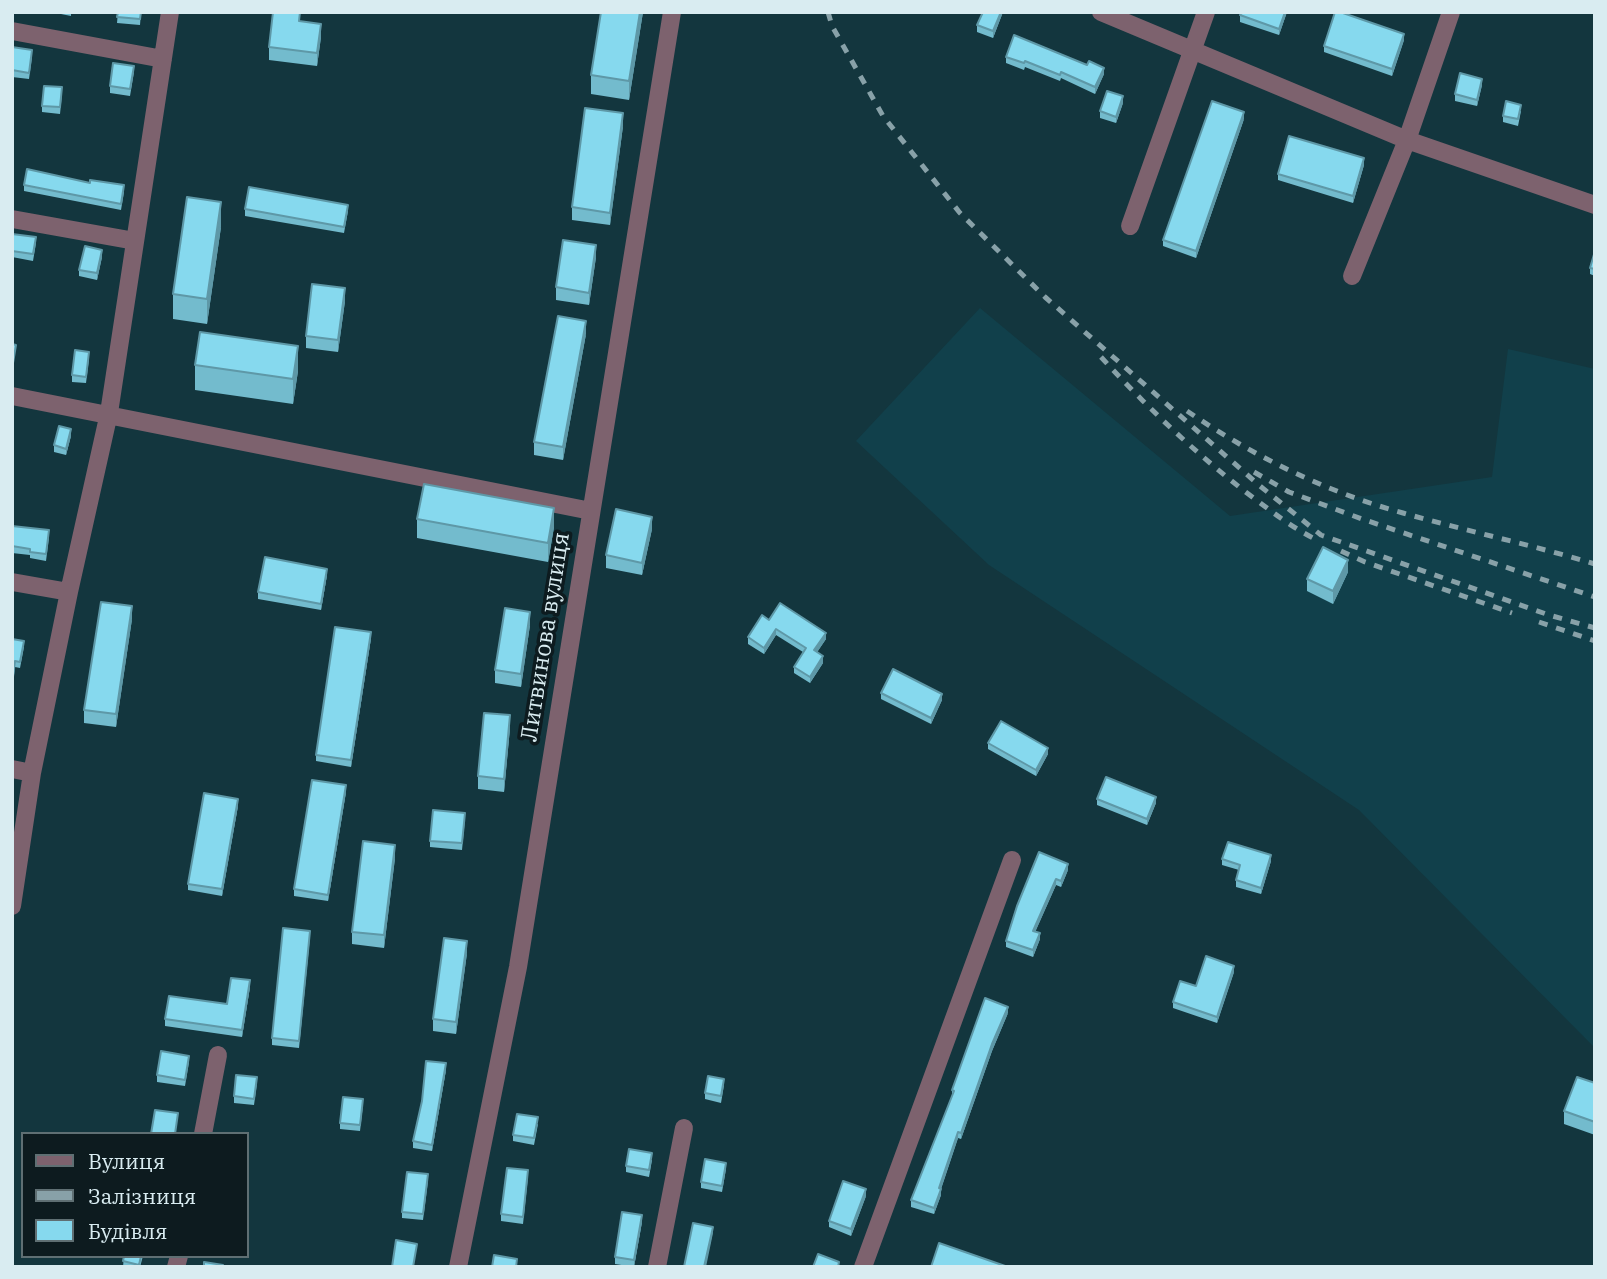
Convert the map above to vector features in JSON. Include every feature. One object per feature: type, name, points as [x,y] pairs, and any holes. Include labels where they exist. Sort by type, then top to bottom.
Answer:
[{"type":"street","points":[[12,906],[32,773],[109,414],[170,12]]},
{"type":"street","name":"Литвинова вулиця","points":[[458,1267],[518,967],[672,12]]},
{"type":"street","points":[[1101,12],[1407,140],[1595,205]]},
{"type":"street","points":[[1130,226],[1206,12]]},
{"type":"street","points":[[1352,276],[1407,140],[1451,12]]},
{"type":"street","points":[[12,31],[163,59]]},
{"type":"street","points":[[12,219],[135,242]]},
{"type":"street","points":[[12,396],[591,512]]},
{"type":"street","points":[[12,582],[69,592]]},
{"type":"street","points":[[12,769],[32,773]]},
{"type":"street","points":[[863,1267],[1012,860]]},
{"type":"street","points":[[203,1132],[218,1055]]},
{"type":"street","points":[[657,1267],[684,1128]]},
{"type":"shaded area","points":[[980,308],[1230,516],[1492,477],[1508,349],[1595,369],[1595,1048],[1359,810],[989,565],[856,441]]},
{"type":"building","points":[[118,12],[141,12],[140,19],[117,17]]},
{"type":"building","points":[[273,12],[300,12],[299,21],[321,24],[317,53],[269,47]]},
{"type":"building","points":[[601,12],[640,12],[629,81],[591,75]]},
{"type":"building","points":[[983,12],[1001,12],[993,31],[977,25]]},
{"type":"building","points":[[1242,12],[1285,12],[1279,29],[1240,15]]},
{"type":"building","points":[[1335,12],[1404,34],[1392,69],[1324,46]]},
{"type":"building","points":[[1014,35],[1087,65],[1089,61],[1104,68],[1095,87],[1061,72],[1060,75],[1025,61],[1024,63],[1006,57]]},
{"type":"building","points":[[12,47],[32,50],[29,73],[12,70]]},
{"type":"building","points":[[113,63],[134,66],[130,89],[110,86]]},
{"type":"building","points":[[1460,73],[1482,79],[1477,100],[1455,94]]},
{"type":"building","points":[[44,86],[62,87],[60,107],[42,106]]},
{"type":"building","points":[[1107,91],[1123,96],[1116,117],[1100,111]]},
{"type":"building","points":[[1212,101],[1244,112],[1196,251],[1163,240]]},
{"type":"building","points":[[1506,101],[1521,105],[1518,119],[1503,116]]},
{"type":"building","points":[[585,108],[623,113],[610,213],[572,207]]},
{"type":"building","points":[[1289,136],[1364,158],[1353,196],[1278,174]]},
{"type":"building","points":[[27,169],[90,183],[90,180],[124,185],[121,204],[24,185]]},
{"type":"building","points":[[249,187],[348,205],[344,227],[245,209]]},
{"type":"building","points":[[187,197],[221,202],[207,299],[173,294]]},
{"type":"building","points":[[12,234],[36,237],[33,254],[12,251]]},
{"type":"building","points":[[563,240],[596,245],[589,293],[556,287]]},
{"type":"building","points":[[85,246],[102,250],[97,273],[79,270]]},
{"type":"building","points":[[1595,251],[1595,269],[1590,268]]},
{"type":"building","points":[[312,284],[345,288],[338,340],[306,336]]},
{"type":"building","points":[[558,316],[586,321],[563,447],[534,442]]},
{"type":"building","points":[[200,332],[298,346],[293,379],[195,365]]},
{"type":"building","points":[[12,344],[16,345],[13,363],[12,362]]},
{"type":"building","points":[[75,350],[89,352],[86,377],[72,375]]},
{"type":"building","points":[[59,426],[71,429],[66,449],[54,445]]},
{"type":"building","points":[[424,484],[554,508],[548,543],[417,519]]},
{"type":"building","points":[[616,509],[652,517],[642,563],[606,555]]},
{"type":"building","points":[[12,526],[49,530],[46,554],[12,546]]},
{"type":"building","points":[[1323,547],[1348,560],[1333,591],[1307,579]]},
{"type":"building","points":[[265,557],[327,569],[321,604],[258,592]]},
{"type":"building","points":[[101,602],[132,606],[116,714],[84,710]]},
{"type":"building","points":[[780,603],[826,633],[814,650],[823,656],[810,677],[794,667],[806,648],[776,629],[764,648],[748,637],[762,615],[769,620]]},
{"type":"building","points":[[505,608],[530,612],[521,674],[495,670]]},
{"type":"building","points":[[335,627],[371,632],[351,760],[316,755]]},
{"type":"building","points":[[12,639],[24,641],[20,662],[15,661],[12,685]]},
{"type":"building","points":[[893,669],[942,694],[931,718],[881,693]]},
{"type":"building","points":[[484,713],[510,715],[504,779],[478,776]]},
{"type":"building","points":[[1001,721],[1048,748],[1036,770],[988,743]]},
{"type":"building","points":[[1106,777],[1156,797],[1147,819],[1097,799]]},
{"type":"building","points":[[312,780],[346,785],[328,895],[294,889]]},
{"type":"building","points":[[204,793],[238,799],[222,889],[188,884]]},
{"type":"building","points":[[433,810],[465,813],[462,843],[430,841]]},
{"type":"building","points":[[363,841],[395,845],[384,935],[352,932]]},
{"type":"building","points":[[1228,842],[1271,855],[1261,888],[1236,880],[1240,865],[1222,859]]},
{"type":"building","points":[[1039,852],[1068,864],[1061,881],[1056,879],[1033,931],[1040,933],[1033,950],[1006,941]]},
{"type":"building","points":[[283,928],[310,931],[299,1041],[272,1038]]},
{"type":"building","points":[[444,938],[467,941],[456,1022],[433,1019]]},
{"type":"building","points":[[1206,956],[1234,966],[1217,1017],[1173,1002],[1180,981],[1196,986]]},
{"type":"building","points":[[231,978],[250,980],[242,1030],[165,1019],[169,996],[227,1004]]},
{"type":"building","points":[[985,998],[1008,1007],[961,1133],[958,1132],[934,1208],[911,1200],[954,1091],[952,1090]]},
{"type":"building","points":[[161,1051],[189,1056],[185,1080],[157,1075]]},
{"type":"building","points":[[426,1061],[446,1063],[432,1145],[413,1141],[422,1101]]},
{"type":"building","points":[[236,1075],[257,1077],[254,1099],[234,1096]]},
{"type":"building","points":[[708,1076],[724,1079],[721,1096],[705,1093]]},
{"type":"building","points":[[1577,1077],[1595,1083],[1595,1122],[1564,1111]]},
{"type":"building","points":[[343,1097],[363,1099],[360,1125],[340,1123]]},
{"type":"building","points":[[155,1110],[178,1113],[175,1132],[151,1132]]},
{"type":"building","points":[[517,1114],[538,1117],[534,1138],[513,1135]]},
{"type":"building","points":[[629,1149],[652,1153],[649,1170],[626,1166]]},
{"type":"building","points":[[705,1159],[726,1163],[722,1186],[701,1182]]},
{"type":"building","points":[[507,1168],[528,1170],[523,1217],[501,1214]]},
{"type":"building","points":[[407,1172],[428,1174],[423,1214],[402,1212]]},
{"type":"building","points":[[843,1181],[866,1189],[851,1229],[829,1221]]},
{"type":"building","points":[[622,1212],[642,1215],[634,1260],[615,1257]]},
{"type":"building","points":[[693,1223],[713,1227],[704,1267],[684,1267]]},
{"type":"building","points":[[396,1240],[417,1244],[413,1267],[392,1267]]},
{"type":"building","points":[[939,1243],[1008,1267],[931,1267]]},
{"type":"building","points":[[818,1254],[839,1262],[838,1267],[813,1267]]},
{"type":"building","points":[[494,1255],[517,1259],[516,1267],[492,1267]]},
{"type":"building","points":[[124,1258],[141,1258],[139,1265],[123,1261]]},
{"type":"building","points":[[204,1262],[223,1265],[223,1267],[204,1267]]},
{"type":"railway","points":[[828,12],[832,26],[883,116],[960,213],[1045,297],[1260,486],[1321,535],[1549,615],[1595,628]]},
{"type":"railway","points":[[1101,357],[1189,445],[1273,513],[1319,541]]},
{"type":"railway","points":[[1187,411],[1264,458],[1346,495],[1403,513],[1595,564]]},
{"type":"railway","points":[[1254,472],[1289,492],[1362,519],[1595,597]]},
{"type":"railway","points":[[1341,551],[1365,562],[1512,613]]},
{"type":"railway","points":[[1539,622],[1595,641]]}]
